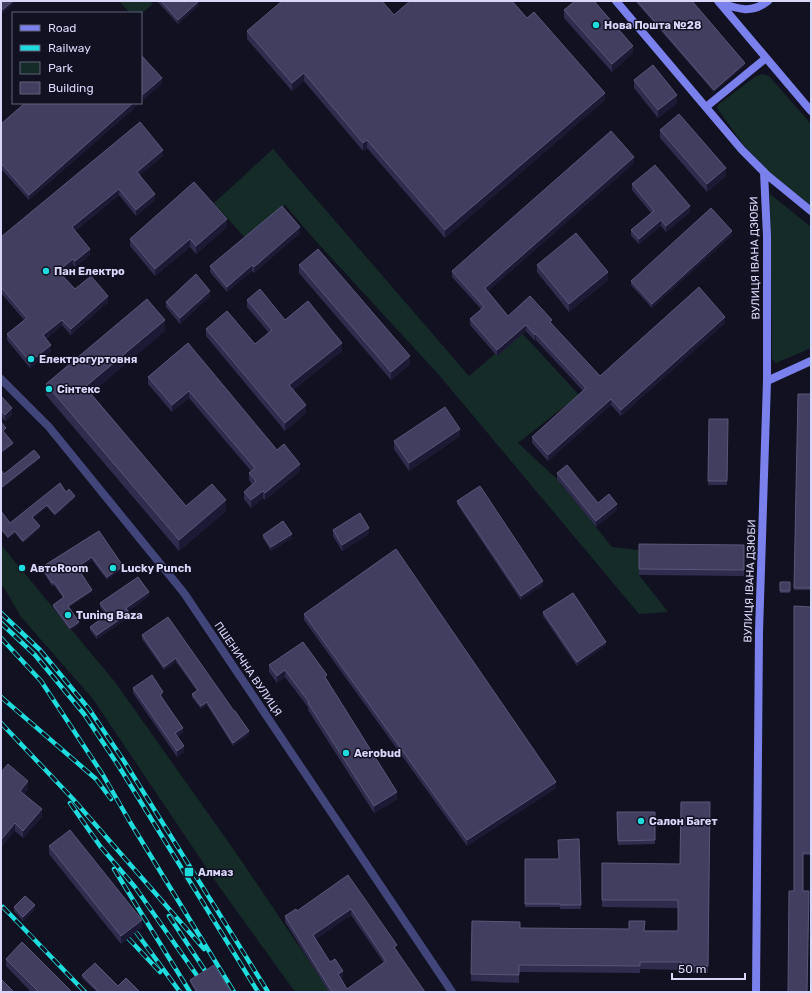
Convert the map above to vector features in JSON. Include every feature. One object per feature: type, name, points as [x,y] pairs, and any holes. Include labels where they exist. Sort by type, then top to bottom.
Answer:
[{"type":"main road","points":[[616,1],[742,150],[764,172],[811,211]]},
{"type":"main road","points":[[719,2],[740,10],[754,8],[763,5],[768,1]]},
{"type":"main road","points":[[719,2],[811,110]]},
{"type":"main road","points":[[706,107],[766,58]]},
{"type":"main road","name":"ВУЛИЦЯ ІВАНА ДЗЮБИ","points":[[756,992],[759,632],[767,381],[767,236],[764,172]]},
{"type":"main road","points":[[767,381],[811,361]]},
{"type":"street","name":"ПШЕНИЧНА ВУЛИЦЯ","points":[[1,379],[49,428],[184,593],[452,992]]},
{"type":"green space","points":[[119,1],[150,1],[153,4],[142,13],[129,12]]},
{"type":"green space","points":[[763,74],[769,76],[811,124],[811,207],[769,172],[745,147],[717,107],[756,76]]},
{"type":"green space","points":[[273,149],[469,376],[521,332],[579,395],[518,443],[557,479],[612,547],[639,550],[639,575],[668,612],[639,614],[439,375],[314,239],[285,205],[245,238],[214,203]]},
{"type":"green space","points":[[770,194],[811,227],[811,348],[776,363],[772,359]]},
{"type":"green space","points":[[1,545],[115,682],[234,850],[330,992],[295,992],[218,885],[93,699],[21,617],[5,589],[1,585]]},
{"type":"building","points":[[1,1],[13,1],[1,11]]},
{"type":"building","points":[[161,1],[199,1],[178,20]]},
{"type":"building","points":[[282,1],[382,1],[394,15],[410,1],[512,1],[527,18],[534,12],[605,93],[445,230],[367,140],[363,143],[304,73],[292,83],[247,31]]},
{"type":"building","points":[[575,1],[594,1],[633,46],[612,64],[564,10]]},
{"type":"building","points":[[637,1],[692,1],[745,63],[714,90]]},
{"type":"building","points":[[142,56],[162,78],[142,95]]},
{"type":"building","points":[[653,65],[677,95],[658,110],[634,80]]},
{"type":"building","points":[[24,104],[132,104],[29,195],[1,163],[1,124]]},
{"type":"building","points":[[679,114],[726,168],[707,184],[660,130]]},
{"type":"building","points":[[140,122],[163,150],[137,172],[155,194],[136,210],[119,189],[72,227],[90,249],[75,261],[73,259],[58,271],[75,289],[91,276],[108,296],[71,329],[62,320],[43,335],[51,345],[30,362],[7,334],[27,318],[1,287],[1,237]]},
{"type":"building","points":[[611,131],[634,157],[485,288],[508,316],[530,296],[552,320],[550,322],[600,376],[699,287],[725,317],[621,410],[611,399],[548,455],[532,437],[586,388],[526,325],[497,350],[470,319],[484,307],[452,271]]},
{"type":"building","points":[[655,165],[690,206],[666,226],[661,220],[639,239],[631,230],[654,211],[632,184]]},
{"type":"building","points":[[194,182],[227,219],[196,246],[190,239],[155,269],[130,239]]},
{"type":"building","points":[[282,206],[300,227],[254,267],[252,265],[227,287],[210,266]]},
{"type":"building","points":[[711,208],[732,231],[652,304],[631,281]]},
{"type":"building","points":[[576,233],[608,272],[569,304],[537,265]]},
{"type":"building","points":[[318,249],[410,356],[391,372],[299,265]]},
{"type":"building","points":[[196,274],[210,291],[180,318],[166,302]]},
{"type":"building","points":[[260,289],[285,320],[308,301],[342,343],[289,385],[306,405],[285,423],[206,329],[227,311],[255,344],[272,330],[247,300]]},
{"type":"building","points":[[147,299],[165,320],[85,387],[186,506],[212,484],[226,500],[179,540],[46,384]]},
{"type":"building","points":[[188,343],[277,450],[284,444],[300,464],[265,493],[263,491],[251,500],[244,492],[256,481],[249,473],[255,468],[189,391],[172,405],[148,377]]},
{"type":"building","points":[[798,394],[811,394],[811,588],[794,588]]},
{"type":"building","points":[[1,396],[12,408],[5,415],[1,410]]},
{"type":"building","points":[[445,407],[460,429],[409,463],[394,441]]},
{"type":"building","points":[[709,419],[728,419],[727,481],[708,481]]},
{"type":"building","points":[[1,422],[6,428],[3,431],[13,443],[1,452]]},
{"type":"building","points":[[34,450],[40,457],[2,487],[1,470],[4,474]]},
{"type":"building","points":[[567,465],[598,503],[609,494],[617,504],[596,521],[557,473]]},
{"type":"building","points":[[60,483],[66,492],[69,489],[75,496],[55,514],[47,505],[32,517],[40,526],[23,541],[15,531],[8,537],[1,528],[1,511],[10,523]]},
{"type":"building","points":[[480,486],[543,581],[521,596],[457,501]]},
{"type":"building","points":[[360,513],[369,528],[342,545],[333,530]]},
{"type":"building","points":[[283,521],[292,534],[271,547],[263,535]]},
{"type":"building","points":[[99,531],[123,566],[107,577],[92,557],[77,567],[92,590],[68,606],[79,622],[70,628],[53,605],[64,597],[54,582],[52,583],[42,567]]},
{"type":"building","points":[[639,544],[744,545],[744,570],[639,569]]},
{"type":"building","points":[[396,549],[556,782],[467,840],[304,614]]},
{"type":"building","points":[[138,577],[149,592],[126,608],[129,613],[97,635],[90,627],[108,614],[100,603]]},
{"type":"building","points":[[780,582],[790,582],[790,591],[780,591]]},
{"type":"building","points":[[573,593],[606,642],[577,662],[543,612]]},
{"type":"building","points":[[794,606],[811,607],[811,853],[803,853],[803,891],[809,891],[807,992],[788,992],[789,891],[794,891]]},
{"type":"building","points":[[168,617],[249,731],[233,743],[207,702],[201,706],[192,694],[198,690],[176,658],[164,667],[142,635]]},
{"type":"building","points":[[303,642],[327,675],[325,677],[397,792],[374,806],[308,703],[309,702],[285,670],[277,676],[269,665]]},
{"type":"building","points":[[152,675],[163,692],[160,695],[183,728],[175,733],[184,746],[177,751],[133,688]]},
{"type":"building","points":[[8,764],[28,781],[20,791],[42,809],[23,831],[15,823],[1,840],[1,772]]},
{"type":"building","points":[[681,802],[710,802],[708,966],[681,966],[681,962],[640,962],[640,966],[519,965],[519,975],[471,974],[472,921],[520,922],[520,928],[629,929],[629,921],[645,921],[644,931],[678,931],[678,900],[602,900],[602,863],[680,864]]},
{"type":"building","points":[[617,812],[655,812],[655,840],[618,841]]},
{"type":"building","points":[[70,830],[142,920],[121,936],[49,846]]},
{"type":"building","points":[[579,839],[581,905],[525,904],[525,859],[559,859],[558,840]]},
{"type":"building","points":[[348,875],[397,945],[394,947],[425,992],[332,992],[285,916],[296,909],[297,911]],"holes":[[[351,909],[386,961],[347,989],[338,974],[343,971],[335,959],[330,962],[313,935]]]},
{"type":"building","points":[[25,896],[35,905],[23,917],[14,907]]},
{"type":"building","points":[[22,942],[72,992],[39,992],[6,959]]},
{"type":"building","points":[[95,963],[118,986],[126,978],[140,992],[99,992],[82,975]]},
{"type":"building","points":[[214,965],[231,992],[197,992],[190,980]]},
{"type":"building","points":[[1,979],[14,992],[1,992]]},
{"type":"railway","points":[[1,613],[40,650],[89,709],[124,761],[268,992]]},
{"type":"railway","points":[[1,623],[35,655],[84,714],[118,765],[258,992]]},
{"type":"railway","points":[[1,638],[41,681],[103,775],[234,992]]},
{"type":"railway","points":[[1,697],[96,779],[111,799]]},
{"type":"railway","points":[[1,723],[73,799],[204,949]]},
{"type":"railway","points":[[70,803],[100,846],[135,887],[198,977]]},
{"type":"railway","points":[[114,869],[190,992]]},
{"type":"railway","points":[[3,907],[85,992]]},
{"type":"railway","points":[[169,916],[206,972]]},
{"type":"railway","points":[[136,932],[180,992]]},
{"type":"railway","points":[[128,938],[160,972]]},
{"type":"place","name":"Нова Пошта №28","points":[[596,25]]},
{"type":"place","name":"Пан Електро","points":[[46,271]]},
{"type":"place","name":"Електрогуртовня","points":[[31,359]]},
{"type":"place","name":"Сінтекс","points":[[49,389]]},
{"type":"place","name":"АвтоRoom","points":[[22,568]]},
{"type":"place","name":"Lucky Punch","points":[[113,568]]},
{"type":"place","name":"Tuning Baza","points":[[68,615]]},
{"type":"place","name":"Aerobud","points":[[346,753]]},
{"type":"place","name":"Салон Багет","points":[[641,821]]},
{"type":"place","name":"Алмаз","points":[[189,872]]}]
